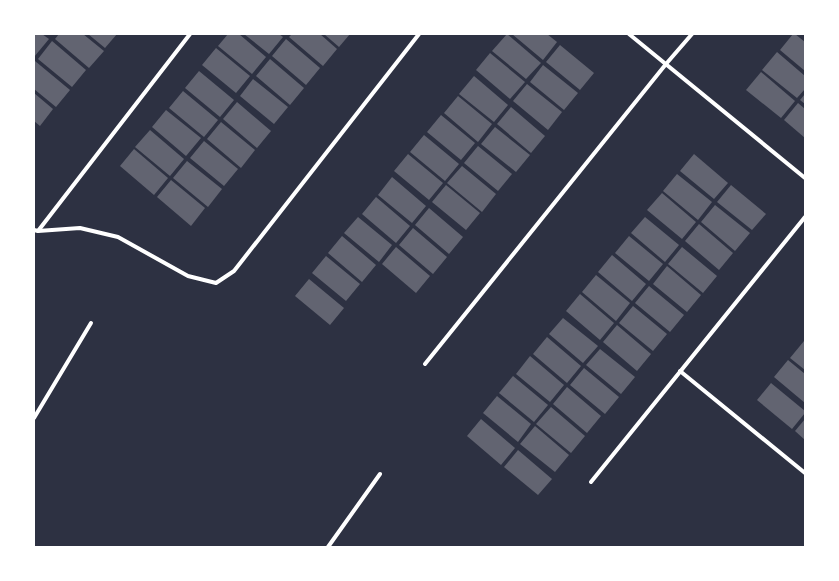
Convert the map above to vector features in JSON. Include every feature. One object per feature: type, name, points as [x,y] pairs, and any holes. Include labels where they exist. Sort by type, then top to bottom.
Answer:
[{"type":"street","points":[[36,230],[190,34]]},
{"type":"street","points":[[36,230],[80,228],[118,237],[188,276],[216,283],[234,271],[419,34]]},
{"type":"street","points":[[629,34],[805,178]]},
{"type":"street","points":[[425,364],[666,64],[692,34]]},
{"type":"street","points":[[591,482],[805,217]]},
{"type":"street","points":[[34,418],[91,323]]},
{"type":"street","points":[[680,371],[805,473]]},
{"type":"street","points":[[328,547],[380,474]]},
{"type":"building","points":[[34,34],[42,34],[49,39],[34,57]]},
{"type":"building","points":[[59,34],[83,34],[104,51],[89,68],[55,39]]},
{"type":"building","points":[[88,34],[117,34],[105,48]]},
{"type":"building","points":[[228,34],[239,34],[266,57],[252,74],[218,46]]},
{"type":"building","points":[[244,34],[279,34],[283,37],[269,54]]},
{"type":"building","points":[[292,34],[320,34],[337,49],[323,66],[289,37]]},
{"type":"building","points":[[324,34],[350,34],[339,47]]},
{"type":"building","points":[[507,34],[541,63],[526,79],[492,51]]},
{"type":"building","points":[[512,34],[547,34],[557,42],[543,60]]},
{"type":"building","points":[[793,34],[805,42],[805,71],[780,50]]},
{"type":"building","points":[[286,39],[320,68],[306,85],[272,56]]},
{"type":"building","points":[[52,41],[86,70],[72,87],[38,59]]},
{"type":"building","points":[[560,45],[594,73],[580,90],[546,62]]},
{"type":"building","points":[[216,48],[250,76],[236,93],[202,65]]},
{"type":"building","points":[[777,52],[805,76],[805,89],[797,98],[762,70]]},
{"type":"building","points":[[490,53],[525,82],[510,99],[476,70]]},
{"type":"building","points":[[270,59],[304,88],[290,105],[256,76]]},
{"type":"building","points":[[35,61],[70,90],[56,107],[34,89]]},
{"type":"building","points":[[543,65],[578,93],[564,110],[530,82]]},
{"type":"building","points":[[199,71],[234,100],[220,117],[185,88]]},
{"type":"building","points":[[761,72],[795,101],[781,118],[746,90]]},
{"type":"building","points":[[474,76],[508,105],[494,122],[459,94]]},
{"type":"building","points":[[253,79],[288,107],[274,124],[240,96]]},
{"type":"building","points":[[527,84],[562,112],[548,130],[513,101]]},
{"type":"building","points":[[183,91],[218,120],[204,137],[169,108]]},
{"type":"building","points":[[34,93],[53,109],[40,126],[34,121]]},
{"type":"building","points":[[805,94],[805,104],[800,100]]},
{"type":"building","points":[[458,96],[492,124],[478,142],[444,113]]},
{"type":"building","points":[[237,102],[271,131],[257,148],[223,119]]},
{"type":"building","points":[[798,103],[805,109],[805,138],[784,120]]},
{"type":"building","points":[[511,107],[545,136],[531,153],[497,124]]},
{"type":"building","points":[[166,110],[201,138],[186,156],[152,127]]},
{"type":"building","points":[[441,115],[475,143],[461,160],[427,132]]},
{"type":"building","points":[[221,122],[255,150],[241,168],[207,139]]},
{"type":"building","points":[[495,127],[530,155],[516,172],[481,144]]},
{"type":"building","points":[[150,130],[184,159],[170,176],[135,147]]},
{"type":"building","points":[[424,135],[459,164],[445,181],[410,152]]},
{"type":"building","points":[[204,141],[238,169],[224,186],[190,158]]},
{"type":"building","points":[[478,146],[512,174],[498,191],[464,163]]},
{"type":"building","points":[[134,149],[168,178],[154,195],[120,166]]},
{"type":"building","points":[[408,154],[443,183],[429,200],[394,171]]},
{"type":"building","points":[[694,154],[728,183],[714,199],[680,171]]},
{"type":"building","points":[[187,161],[222,189],[208,207],[173,178]]},
{"type":"building","points":[[462,166],[496,194],[482,212],[447,183]]},
{"type":"building","points":[[677,174],[712,202],[698,220],[663,191]]},
{"type":"building","points":[[392,177],[426,206],[412,223],[378,195]]},
{"type":"building","points":[[171,180],[205,208],[191,226],[157,197]]},
{"type":"building","points":[[446,185],[480,213],[466,230],[432,202]]},
{"type":"building","points":[[731,185],[766,214],[752,230],[717,202]]},
{"type":"building","points":[[662,193],[696,222],[682,239],[647,210]]},
{"type":"building","points":[[376,197],[410,226],[396,243],[362,214]]},
{"type":"building","points":[[715,205],[750,233],[735,251],[701,222]]},
{"type":"building","points":[[429,208],[463,237],[449,254],[415,225]]},
{"type":"building","points":[[358,217],[392,245],[379,262],[344,233]]},
{"type":"building","points":[[645,217],[679,245],[665,262],[631,233]]},
{"type":"building","points":[[699,224],[733,253],[719,270],[685,241]]},
{"type":"building","points":[[413,228],[447,257],[433,274],[399,245]]},
{"type":"building","points":[[342,236],[376,265],[362,282],[328,253]]},
{"type":"building","points":[[629,236],[663,264],[649,281],[615,253]]},
{"type":"building","points":[[396,247],[430,276],[416,293],[382,264]]},
{"type":"building","points":[[682,247],[717,276],[703,293],[668,264]]},
{"type":"building","points":[[612,255],[646,284],[632,301],[598,272]]},
{"type":"building","points":[[326,256],[360,284],[346,301],[312,273]]},
{"type":"building","points":[[667,266],[701,295],[687,312],[653,284]]},
{"type":"building","points":[[596,275],[630,303],[616,321],[582,292]]},
{"type":"building","points":[[309,279],[344,308],[330,325],[295,296]]},
{"type":"building","points":[[649,286],[684,315],[670,332],[635,303]]},
{"type":"building","points":[[580,294],[614,323],[600,340],[566,311]]},
{"type":"building","points":[[633,306],[667,334],[653,351],[619,323]]},
{"type":"building","points":[[563,318],[598,346],[583,363],[549,334]]},
{"type":"building","points":[[617,325],[651,354],[637,371],[603,342]]},
{"type":"building","points":[[547,337],[581,366],[567,383],[533,354]]},
{"type":"building","points":[[805,341],[805,370],[790,358]]},
{"type":"building","points":[[600,349],[635,377],[621,394],[586,365]]},
{"type":"building","points":[[530,356],[564,385],[550,402],[516,374]]},
{"type":"building","points":[[788,360],[805,374],[805,403],[774,377]]},
{"type":"building","points":[[584,368],[619,397],[605,414],[570,385]]},
{"type":"building","points":[[513,376],[548,405],[534,422],[499,393]]},
{"type":"building","points":[[771,383],[805,411],[792,429],[757,400]]},
{"type":"building","points":[[567,387],[601,416],[587,433],[553,404]]},
{"type":"building","points":[[497,396],[531,424],[518,442],[483,413]]},
{"type":"building","points":[[551,407],[585,436],[571,453],[536,424]]},
{"type":"building","points":[[481,419],[515,448],[501,465],[467,436]]},
{"type":"building","points":[[805,419],[805,440],[795,431]]},
{"type":"building","points":[[535,426],[569,455],[555,472],[520,444]]},
{"type":"building","points":[[518,450],[552,479],[538,495],[504,467]]}]
